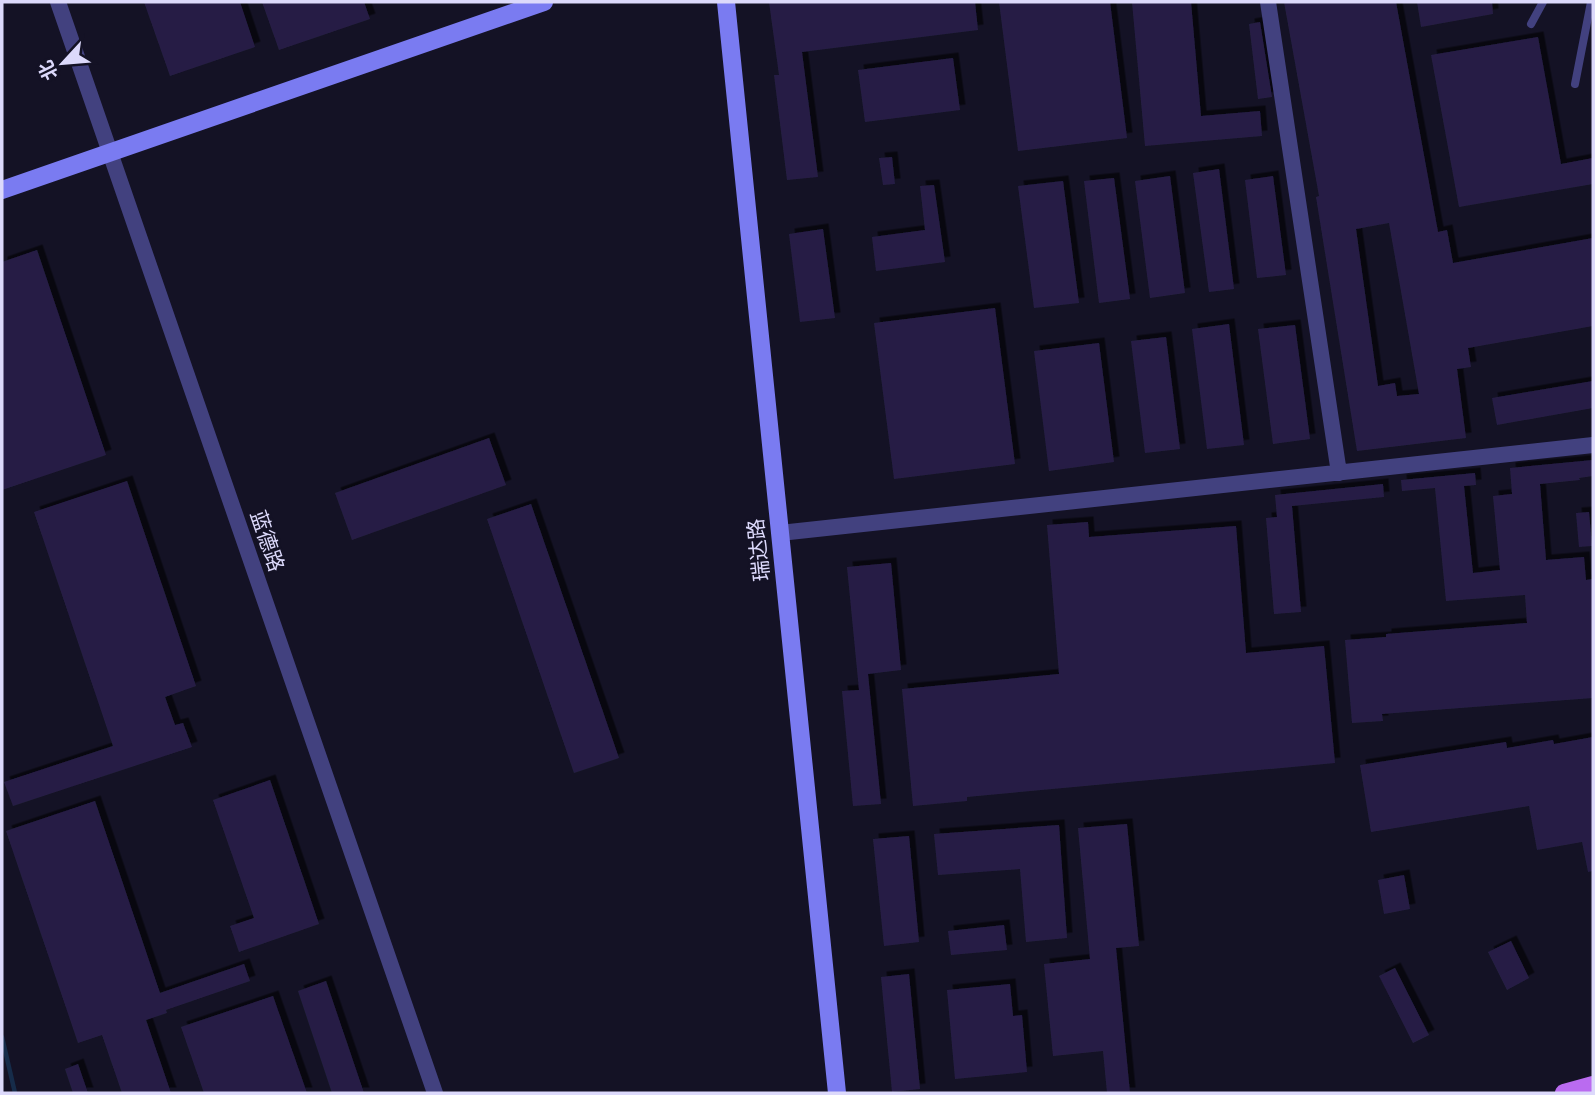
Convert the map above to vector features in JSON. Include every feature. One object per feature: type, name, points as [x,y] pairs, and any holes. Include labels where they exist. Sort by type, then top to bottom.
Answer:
[{"type":"main road","points":[[1564,1093],[1593,1085]]},
{"type":"street","name":"蓝德路","points":[[58,2],[435,1093]]},
{"type":"street","points":[[2,190],[544,2]]},
{"type":"street","name":"瑞达路","points":[[726,2],[837,1093]]},
{"type":"street","points":[[1268,2],[1339,473]]},
{"type":"street","points":[[780,533],[1593,444]]},
{"type":"lane","points":[[1531,24],[1543,2]]},
{"type":"lane","points":[[1575,84],[1591,2]]},
{"type":"building","points":[[144,2],[240,2],[255,47],[170,76]]},
{"type":"building","points":[[262,2],[364,2],[370,19],[279,50]]},
{"type":"building","points":[[769,2],[975,2],[978,30],[802,52],[818,177],[787,180],[774,75],[779,75]]},
{"type":"building","points":[[999,2],[1110,2],[1127,138],[1018,151]]},
{"type":"building","points":[[1132,2],[1191,2],[1201,116],[1260,111],[1262,136],[1145,146]]},
{"type":"building","points":[[1284,2],[1396,2],[1438,232],[1447,230],[1453,263],[1593,238],[1593,326],[1468,348],[1471,367],[1457,369],[1466,438],[1357,451],[1316,197],[1319,196]],"holes":[[[1389,223],[1419,394],[1397,396],[1395,383],[1378,386],[1356,229]]]},
{"type":"building","points":[[1417,2],[1492,2],[1493,14],[1421,27]]},
{"type":"building","points":[[1260,22],[1272,97],[1258,99],[1249,24]]},
{"type":"building","points":[[1538,37],[1561,164],[1593,158],[1593,184],[1459,207],[1431,55]]},
{"type":"building","points":[[953,58],[960,110],[865,122],[858,70]]},
{"type":"building","points":[[892,157],[895,184],[883,185],[879,158]]},
{"type":"building","points":[[1219,169],[1234,289],[1209,292],[1193,173]]},
{"type":"building","points":[[1170,176],[1185,293],[1150,298],[1135,181]]},
{"type":"building","points":[[1273,176],[1286,275],[1257,278],[1245,180]]},
{"type":"building","points":[[1114,178],[1130,299],[1099,303],[1084,181]]},
{"type":"building","points":[[1063,181],[1079,303],[1034,308],[1018,186]]},
{"type":"building","points":[[934,185],[945,262],[876,271],[872,237],[925,230],[920,186]]},
{"type":"building","points":[[823,229],[835,318],[800,322],[789,234]]},
{"type":"building","points":[[37,250],[106,455],[2,490],[2,262]]},
{"type":"building","points":[[995,308],[1015,464],[894,479],[874,323]]},
{"type":"building","points":[[1229,324],[1244,445],[1207,449],[1192,329]]},
{"type":"building","points":[[1295,325],[1310,439],[1273,444],[1258,329]]},
{"type":"building","points":[[1166,337],[1180,449],[1145,453],[1131,341]]},
{"type":"building","points":[[1099,343],[1114,462],[1049,471],[1034,351]]},
{"type":"building","points":[[1593,381],[1593,408],[1497,425],[1492,398]]},
{"type":"building","points":[[489,438],[506,485],[352,540],[335,493]]},
{"type":"building","points":[[1593,460],[1593,476],[1540,484],[1546,560],[1584,557],[1586,580],[1593,579],[1593,698],[1382,714],[1383,721],[1352,723],[1345,640],[1386,637],[1386,634],[1527,623],[1525,595],[1446,601],[1435,488],[1402,491],[1401,480],[1475,473],[1476,485],[1464,486],[1473,573],[1500,570],[1493,496],[1512,494],[1510,468]]},
{"type":"building","points":[[127,481],[196,686],[165,697],[175,725],[183,723],[192,747],[13,806],[4,782],[113,746],[34,512]]},
{"type":"building","points":[[1383,484],[1384,497],[1292,506],[1301,612],[1274,614],[1266,518],[1277,517],[1275,495]]},
{"type":"building","points":[[531,504],[619,758],[574,773],[487,519]]},
{"type":"building","points":[[1589,512],[1592,546],[1579,547],[1576,513]]},
{"type":"building","points":[[1088,522],[1089,537],[1236,526],[1246,653],[1324,646],[1335,763],[967,797],[967,801],[913,806],[902,689],[1059,674],[1047,525]]},
{"type":"building","points":[[891,563],[901,670],[868,674],[881,804],[853,806],[842,691],[859,690],[847,567]]},
{"type":"building","points":[[1593,737],[1593,871],[1588,872],[1582,842],[1537,850],[1529,806],[1371,832],[1360,765],[1506,742],[1507,748]]},
{"type":"building","points":[[270,780],[319,924],[239,952],[230,926],[254,918],[213,800]]},
{"type":"building","points":[[95,801],[160,993],[244,964],[250,981],[166,1010],[167,1013],[146,1020],[171,1093],[122,1093],[102,1035],[78,1043],[6,831]]},
{"type":"building","points":[[1127,824],[1139,946],[1116,948],[1130,1093],[1107,1093],[1103,1051],[1053,1056],[1044,964],[1090,959],[1078,828]]},
{"type":"building","points":[[1059,825],[1067,938],[1026,942],[1020,869],[938,875],[934,834]]},
{"type":"building","points":[[909,836],[919,942],[884,946],[873,839]]},
{"type":"building","points":[[1404,875],[1410,909],[1384,914],[1378,880]]},
{"type":"building","points":[[1004,925],[1007,950],[951,955],[948,931]]},
{"type":"building","points":[[1511,941],[1529,978],[1507,990],[1488,952]]},
{"type":"building","points":[[1395,968],[1429,1035],[1413,1043],[1379,976]]},
{"type":"building","points":[[909,974],[920,1089],[892,1092],[881,977]]},
{"type":"building","points":[[326,981],[364,1093],[332,1093],[298,991]]},
{"type":"building","points":[[1010,984],[1013,1016],[1022,1015],[1027,1072],[955,1079],[947,990]]},
{"type":"building","points":[[273,996],[307,1093],[204,1093],[181,1027]]},
{"type":"building","points":[[78,1064],[88,1093],[73,1093],[65,1069]]},
{"type":"waterway","points":[[2,1037],[15,1093]]}]
